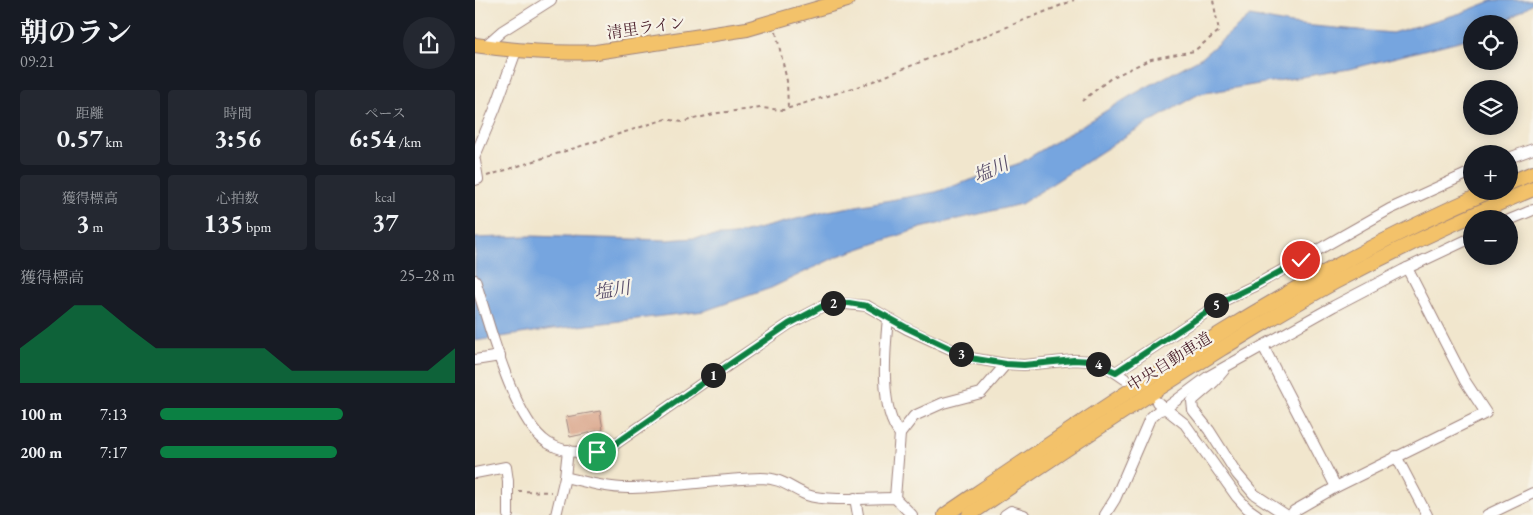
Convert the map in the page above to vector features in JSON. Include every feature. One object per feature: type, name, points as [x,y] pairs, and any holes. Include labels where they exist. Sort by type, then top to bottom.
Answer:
[{"type":"highway","name":"清里ライン","points":[[480,46],[516,51],[596,52],[747,29],[774,21],[815,4],[847,0]]},
{"type":"highway","points":[[1518,179],[1533,173]]},
{"type":"highway","name":"中央自動車道","points":[[969,515],[1157,389],[1318,292],[1405,247],[1485,209],[1533,189]]},
{"type":"highway","name":"中央自動車道","points":[[945,515],[1147,378],[1252,313],[1394,235],[1470,200]]},
{"type":"street","points":[[480,46],[551,0]]},
{"type":"street","points":[[475,156],[495,109],[516,51]]},
{"type":"street","points":[[1518,155],[1533,149]]},
{"type":"street","points":[[475,161],[476,179]]},
{"type":"street","points":[[1116,372],[1225,300],[1256,285],[1390,209],[1463,176]]},
{"type":"street","points":[[1518,216],[1533,210]]},
{"type":"street","points":[[1105,515],[1115,498],[1150,418],[1209,376],[1334,306],[1463,242]]},
{"type":"street","points":[[1291,515],[1294,511],[1336,487],[1486,413],[1465,381],[1407,268]]},
{"type":"street","points":[[475,280],[514,397],[528,420],[538,434],[548,443],[583,453],[597,452],[611,447],[789,324],[825,305],[835,303],[867,306],[970,358],[1006,364],[1038,364],[1074,360],[1091,361],[1116,372],[1125,379]]},
{"type":"street","points":[[888,318],[885,342],[885,388],[894,427],[901,434]]},
{"type":"street","points":[[1263,346],[1336,487]]},
{"type":"street","points":[[475,360],[499,353]]},
{"type":"street","points":[[895,498],[901,434],[913,416],[943,403],[981,393],[1006,364]]},
{"type":"street","points":[[1225,368],[1214,382],[1192,400],[1193,410],[1209,430],[1237,474],[1254,494],[1286,515]]},
{"type":"street","points":[[1157,402],[1185,424],[1237,497],[1257,515]]},
{"type":"street","points":[[556,515],[565,478],[568,450]]},
{"type":"street","points":[[1396,456],[1427,515]]},
{"type":"street","points":[[475,473],[506,466],[509,491],[508,515]]},
{"type":"street","points":[[565,478],[631,489],[763,478],[785,482],[808,495],[827,498],[895,498],[909,512]]},
{"type":"street","points":[[1487,515],[1533,493]]},
{"type":"street","points":[[855,498],[858,515]]},
{"type":"street","points":[[1005,515],[1011,511],[1024,515]]},
{"type":"street","points":[[897,515],[909,512]]},
{"type":"path","points":[[476,179],[666,119],[682,122],[718,113],[761,108],[783,110],[866,84],[1074,0]]},
{"type":"path","points":[[1082,101],[1111,78],[1151,59],[1194,51],[1219,31],[1213,0]]},
{"type":"path","points":[[774,21],[787,81],[788,108]]},
{"type":"path","points":[[509,491],[561,492]]},
{"type":"water","name":"塩川","points":[[1494,0],[1533,0],[1533,3],[1515,15],[1463,15],[1463,40],[1349,69],[1199,94],[1129,134],[1021,204],[921,228],[838,256],[771,288],[704,311],[553,329],[475,341],[475,238],[530,236],[667,240],[734,235],[828,211],[936,192],[1020,163],[1132,95],[1202,57],[1250,16],[1291,24],[1392,33],[1461,13]]},
{"type":"building","points":[[600,411],[603,430],[570,437],[566,417]]},
{"type":"route","points":[[597,452],[611,447],[631,434],[789,324],[825,305],[849,303],[867,306],[907,328],[970,358],[1024,365],[1074,360],[1091,361],[1116,372],[1225,300],[1301,260]]}]
